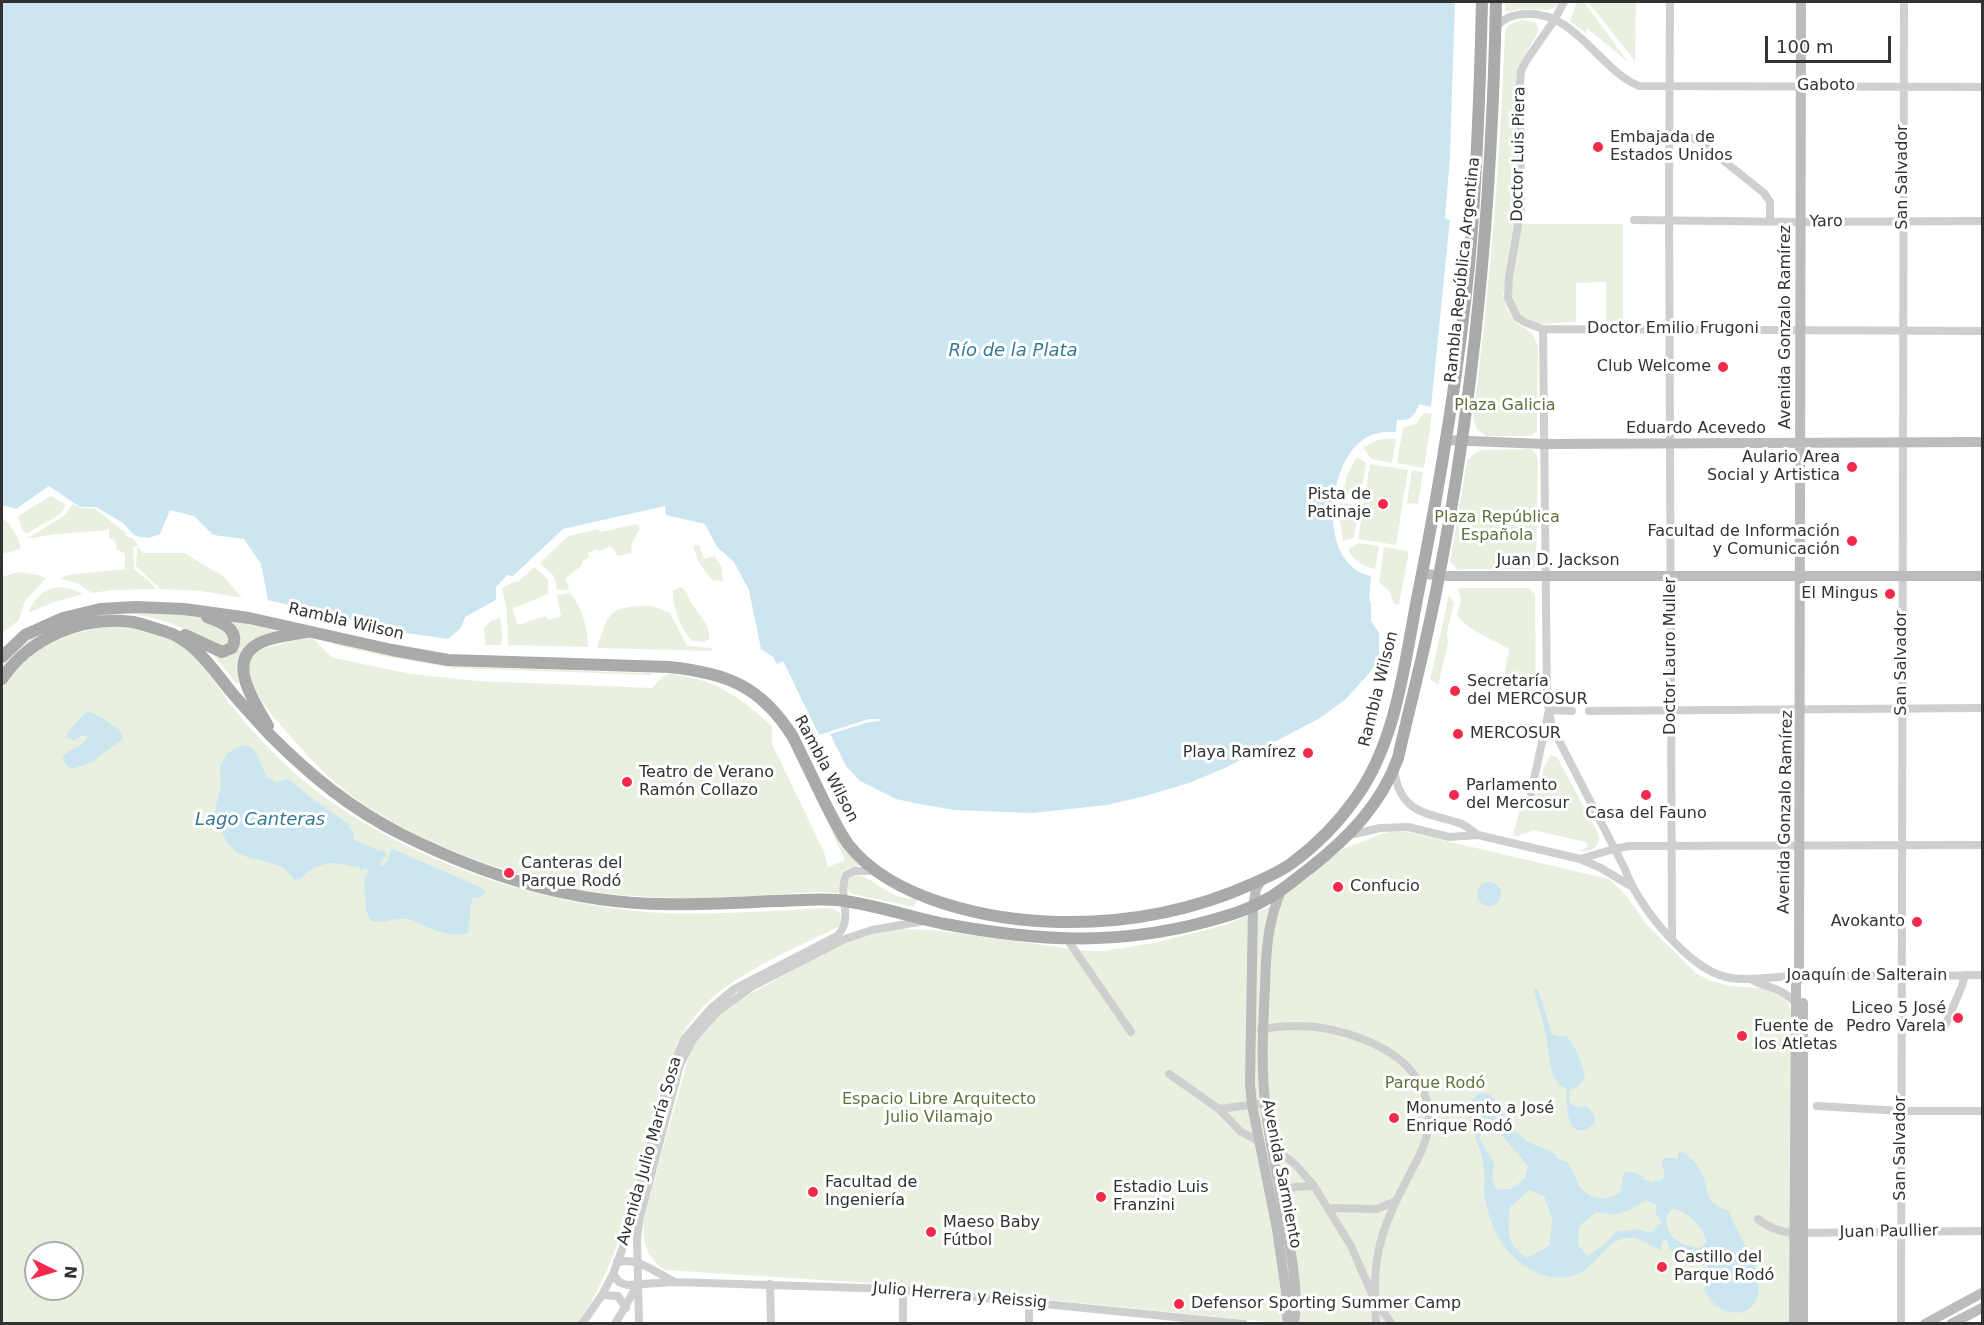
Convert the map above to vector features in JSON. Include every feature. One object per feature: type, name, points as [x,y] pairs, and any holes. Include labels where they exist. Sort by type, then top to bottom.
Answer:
[{"type":"main road","name":"Rambla República Argentina","points":[[1422,573],[1445,440],[1469,263],[1477,155],[1482,2]]},
{"type":"main road","name":"Rambla República Argentina","points":[[1439,576],[1477,323],[1492,137],[1496,2]]},
{"type":"main road","name":"Rambla Wilson","points":[[2,657],[25,635],[63,618],[88,611],[119,608],[184,609],[249,618],[448,660],[696,670],[730,679],[760,699],[783,722],[793,737],[845,841],[861,858],[878,871],[908,889],[961,909],[1004,918],[1096,921],[1168,912],[1225,896],[1291,864],[1329,830],[1356,798],[1375,766],[1387,735],[1399,688],[1422,573]]},
{"type":"main road","name":"Rambla Wilson","points":[[169,632],[195,648],[248,711],[334,794],[370,817],[461,862],[538,887],[627,903],[818,900],[844,902],[928,920],[1040,937],[1067,939],[1131,937],[1192,925],[1253,907],[1282,890],[1350,835],[1371,808],[1394,769],[1439,576]]},
{"type":"main road","points":[[2,680],[18,658],[49,636],[87,625],[128,622],[194,638],[222,652],[232,648],[235,637],[232,630],[225,624],[184,609]]},
{"type":"main road","points":[[274,738],[246,684],[243,675],[244,658],[263,641],[312,631]]},
{"type":"street","name":"Doctor Luis Piera","points":[[1543,328],[1524,322],[1517,316],[1508,298],[1507,290],[1521,208],[1521,71],[1564,2]]},
{"type":"street","name":"Doctor Lauro Muller","points":[[1670,2],[1669,444],[1672,939]]},
{"type":"street","name":"Avenida Gonzalo Ramírez","points":[[1801,2],[1800,576],[1802,709],[1799,976],[1796,1003],[1799,1233],[1803,1323]]},
{"type":"street","name":"San Salvador","points":[[1901,1323],[1904,2]]},
{"type":"street","points":[[1496,27],[1507,17],[1520,14],[1555,19]]},
{"type":"street","name":"Gaboto","points":[[1555,19],[1632,83],[1639,86],[1983,87]]},
{"type":"street","points":[[1669,136],[1688,137],[1699,141],[1764,194],[1770,202],[1770,222]]},
{"type":"street","name":"Yaro","points":[[1634,220],[1983,221]]},
{"type":"street","points":[[1543,328],[1547,699],[1552,727],[1625,869],[1630,885],[1655,922],[1672,939]]},
{"type":"street","name":"Doctor Emilio Frugoni","points":[[1543,328],[1983,331]]},
{"type":"street","name":"Eduardo Acevedo","points":[[1445,440],[1544,444],[1983,442]]},
{"type":"street","name":"Juan D. Jackson","points":[[1422,573],[1439,576],[1545,577],[1983,576]]},
{"type":"street","points":[[1589,711],[1983,708]]},
{"type":"street","points":[[1549,710],[1572,711]]},
{"type":"street","points":[[1531,793],[1549,710]]},
{"type":"street","points":[[1394,769],[1399,788],[1408,804],[1430,816],[1464,825],[1478,835]]},
{"type":"street","points":[[1425,831],[1430,816]]},
{"type":"street","points":[[1350,835],[1398,826],[1449,837],[1478,835],[1580,859],[1630,885]]},
{"type":"street","points":[[1580,859],[1629,846],[1983,845]]},
{"type":"street","name":"Avenida Julio María Sosa","points":[[582,1323],[602,1295],[623,1247],[672,1067],[685,1038],[711,1008],[734,989],[837,936],[845,925],[843,885],[846,875],[854,871],[878,871]]},
{"type":"street","name":"Avenida Sarmiento","points":[[1261,880],[1256,889],[1253,907],[1250,1084],[1258,1142],[1277,1229],[1286,1292],[1287,1317],[1291,1323],[1295,1318],[1294,1285],[1290,1248],[1265,1103],[1263,1030],[1269,927],[1274,907],[1282,890]]},
{"type":"street","name":"Avenida Julio María Sosa","points":[[639,1323],[637,1238],[642,1207],[680,1065],[694,1038],[717,1012],[753,986],[845,939],[872,930],[928,920]]},
{"type":"street","points":[[1067,939],[1131,1032]]},
{"type":"street","name":"Joaquín de Salterain","points":[[1672,939],[1697,963],[1724,977],[1751,980],[1760,977],[1799,976],[1983,975]]},
{"type":"street","points":[[1945,1026],[1965,975]]},
{"type":"street","name":"Avenida Gonzalo Ramírez","points":[[1794,1323],[1799,1233],[1803,986],[1799,976]]},
{"type":"street","name":"Joaquín de Salterain","points":[[1751,980],[1785,992],[1796,1003]]},
{"type":"street","points":[[1250,1030],[1296,1026],[1343,1031],[1376,1044],[1397,1056],[1424,1090],[1429,1110],[1426,1135],[1421,1153],[1396,1201],[1381,1241],[1376,1265],[1376,1323]]},
{"type":"street","points":[[1169,1074],[1219,1109],[1239,1131],[1258,1142]]},
{"type":"street","points":[[1219,1109],[1265,1103]]},
{"type":"street","points":[[1817,1106],[1902,1111],[1983,1111]]},
{"type":"street","points":[[1272,1148],[1296,1165],[1314,1186],[1351,1246],[1375,1301],[1392,1323]]},
{"type":"street","points":[[1281,1196],[1294,1187],[1314,1186]]},
{"type":"street","points":[[1328,1208],[1377,1209],[1396,1201]]},
{"type":"street","name":"Juan Paullier","points":[[1758,1219],[1779,1231],[1799,1233],[1983,1232]]},
{"type":"street","name":"Julio Herrera y Reissig","points":[[617,1262],[638,1263],[674,1282]]},
{"type":"street","name":"Julio Herrera y Reissig","points":[[613,1274],[622,1284],[674,1282],[903,1289],[1029,1302],[1158,1319],[1244,1323]]},
{"type":"street","points":[[615,1323],[639,1283]]},
{"type":"street","points":[[770,1284],[771,1323]]},
{"type":"street","points":[[903,1289],[903,1323]]},
{"type":"street","points":[[1925,1323],[1983,1293]]},
{"type":"street","points":[[602,1295],[618,1296],[626,1308]]},
{"type":"street","points":[[1029,1302],[1029,1323]]},
{"type":"street","points":[[1951,1323],[1983,1308]]},
{"type":"green space","points":[[1505,2],[1560,2],[1557,6],[1545,10],[1522,9],[1507,12]]},
{"type":"green space","points":[[1577,2],[1584,2],[1629,63],[1587,28],[1586,33],[1571,22]]},
{"type":"green space","points":[[1588,2],[1636,2],[1635,61]]},
{"type":"green space","name":"Plaza Galicia","points":[[1523,20],[1536,23],[1539,31],[1523,58],[1517,74],[1517,214],[1503,296],[1512,317],[1532,333],[1538,346],[1537,431],[1532,436],[1486,436],[1477,430],[1473,418],[1494,225],[1505,31],[1512,23]]},
{"type":"green space","points":[[1522,224],[1623,224],[1623,322],[1606,322],[1606,282],[1576,283],[1576,322],[1540,324],[1523,318],[1516,308],[1512,295],[1514,265]]},
{"type":"green space","points":[[1424,413],[1432,414],[1424,468],[1397,463],[1403,428],[1416,424]]},
{"type":"green space","points":[[1396,439],[1392,463],[1372,459],[1363,448],[1378,440]]},
{"type":"green space","name":"Plaza República Española","points":[[1531,449],[1538,461],[1536,566],[1531,569],[1457,569],[1450,562],[1467,461],[1482,450]]},
{"type":"green space","points":[[1357,457],[1366,463],[1361,495],[1342,493],[1348,473]]},
{"type":"green space","name":"Pista de Patinaje","points":[[1370,464],[1408,470],[1396,545],[1358,539]]},
{"type":"green space","points":[[1412,470],[1423,472],[1418,504],[1407,503]]},
{"type":"green space","points":[[51,496],[66,505],[60,514],[26,534],[22,530],[18,516]]},
{"type":"green space","points":[[1340,503],[1359,505],[1354,538],[1343,541],[1340,521]]},
{"type":"green space","points":[[73,504],[80,508],[94,508],[126,533],[125,536],[132,538],[138,545],[133,548],[134,569],[156,589],[92,593],[77,583],[61,579],[67,575],[125,569],[125,554],[117,550],[115,540],[109,538],[109,530],[26,539],[64,516]]},
{"type":"green space","points":[[2,518],[9,524],[19,540],[21,549],[2,554]]},
{"type":"green space","points":[[637,524],[640,528],[632,543],[631,553],[618,556],[611,546],[588,553],[589,557],[583,561],[582,565],[565,579],[569,586],[568,590],[557,590],[554,576],[540,563],[568,536]]},
{"type":"green space","points":[[1358,543],[1379,546],[1375,569],[1359,563],[1350,554],[1348,550]]},
{"type":"green space","points":[[699,545],[704,559],[715,556],[722,568],[723,581],[712,580],[698,561],[693,546]]},
{"type":"green space","points":[[137,547],[143,553],[184,553],[223,576],[242,598],[201,591],[160,589],[136,566]]},
{"type":"green space","points":[[1384,547],[1409,551],[1399,605],[1394,604],[1389,591],[1379,582]]},
{"type":"green space","points":[[534,567],[548,579],[548,594],[512,609],[518,625],[545,616],[549,620],[561,616],[557,595],[570,593],[584,618],[588,647],[508,645],[507,611],[502,588],[518,582]]},
{"type":"green space","points":[[18,572],[46,578],[25,601],[19,620],[2,633],[2,577]]},
{"type":"green space","points":[[57,587],[72,589],[83,594],[54,602],[28,613],[39,596]]},
{"type":"green space","points":[[679,587],[683,588],[706,623],[709,639],[705,642],[693,641],[682,625],[673,597],[673,591]]},
{"type":"green space","points":[[1458,588],[1529,588],[1535,594],[1536,706],[1529,706],[1532,682],[1530,676],[1524,674],[1518,678],[1504,675],[1509,649],[1474,630],[1457,615],[1461,600]]},
{"type":"green space","points":[[1449,595],[1454,603],[1438,685],[1430,680]]},
{"type":"green space","points":[[652,606],[670,613],[687,646],[712,648],[713,651],[597,648],[605,625],[614,612],[628,607]]},
{"type":"green space","points":[[123,612],[182,614],[196,617],[209,621],[231,639],[225,647],[170,623],[140,615],[111,615],[39,637],[17,652],[2,670],[7,660],[27,642],[39,634],[80,619]]},
{"type":"green space","points":[[500,616],[501,645],[485,645],[484,628]]},
{"type":"green space","points":[[222,618],[278,631],[252,642],[240,654],[237,661],[239,682],[237,684],[211,652],[237,650]]},
{"type":"green space","points":[[111,626],[142,629],[172,639],[191,653],[207,671],[235,710],[260,739],[287,766],[332,802],[381,833],[417,851],[492,880],[570,901],[647,912],[738,913],[829,908],[840,913],[841,922],[838,927],[772,959],[725,988],[695,1016],[683,1034],[664,1076],[630,1206],[617,1246],[600,1286],[578,1323],[2,1323],[2,690],[12,675],[35,653],[62,638]]},
{"type":"green space","points":[[308,637],[316,641],[334,658],[411,674],[478,681],[652,688],[664,676],[673,674],[710,683],[732,694],[772,726],[772,744],[824,852],[828,867],[845,860],[828,824],[842,846],[860,866],[845,870],[841,876],[838,893],[668,898],[620,895],[556,884],[456,852],[395,823],[347,792],[308,756],[264,705],[249,677],[248,669],[252,655],[261,649]]},
{"type":"green space","points":[[333,642],[428,662],[475,667],[651,673],[651,675],[454,668],[383,656],[332,644]]},
{"type":"green space","points":[[1550,755],[1557,757],[1599,835],[1598,843],[1591,850],[1580,851],[1588,847],[1586,842],[1533,830],[1518,836],[1513,835],[1523,797],[1538,793],[1543,770]]},
{"type":"green space","name":"Parque Rodó","points":[[1396,831],[1609,879],[1625,894],[1648,926],[1697,974],[1730,986],[1772,989],[1786,999],[1791,1011],[1791,1323],[1288,1324],[902,1285],[665,1270],[652,1259],[648,1252],[643,1230],[645,1213],[685,1069],[695,1044],[707,1027],[725,1010],[810,960],[867,934],[913,929],[944,931],[1085,951],[1103,951],[1154,943],[1225,925],[1267,908],[1343,849],[1384,833]]},
{"type":"green space","points":[[854,875],[864,877],[898,896],[917,899],[914,907],[852,894],[847,883],[848,878]]},
{"type":"water","name":"Río de la Plata","points":[[2,2],[1455,2],[1450,156],[1445,218],[1450,220],[1431,407],[1419,404],[1411,417],[1397,420],[1396,432],[1383,432],[1364,439],[1351,452],[1341,469],[1335,490],[1333,513],[1335,534],[1342,553],[1354,568],[1371,576],[1369,599],[1371,621],[1379,633],[1379,657],[1371,671],[1346,699],[1320,718],[1227,767],[1189,783],[1107,805],[1032,813],[954,810],[896,799],[860,781],[846,766],[830,734],[881,719],[869,719],[819,735],[783,661],[777,664],[773,657],[761,649],[749,590],[734,562],[717,547],[705,524],[666,515],[665,506],[563,529],[513,576],[507,575],[496,587],[496,600],[465,617],[461,628],[448,639],[399,632],[400,628],[385,625],[383,627],[268,600],[261,564],[244,539],[213,535],[194,516],[170,510],[160,534],[149,538],[134,535],[123,523],[96,507],[80,507],[49,486],[16,509],[2,506]]},
{"type":"water","points":[[88,712],[100,716],[119,729],[123,739],[90,763],[72,769],[65,764],[63,756],[88,737],[82,735],[74,741],[67,737],[67,733]]},
{"type":"water","name":"Lago Canteras","points":[[243,745],[253,749],[270,778],[277,783],[285,779],[291,781],[350,825],[349,828],[354,833],[353,839],[385,851],[386,855],[380,864],[382,866],[388,861],[390,850],[393,849],[486,890],[480,897],[472,898],[468,933],[442,932],[408,919],[371,921],[366,910],[364,879],[369,872],[366,868],[360,871],[359,866],[326,864],[312,869],[301,879],[295,880],[283,867],[238,853],[228,844],[215,817],[221,788],[220,766],[228,753]]},
{"type":"water","points":[[1489,882],[1498,885],[1501,894],[1498,903],[1489,906],[1480,903],[1477,894],[1480,885]]},
{"type":"water","points":[[1538,989],[1552,1034],[1566,1036],[1570,1040],[1582,1065],[1585,1076],[1579,1086],[1570,1090],[1569,1101],[1575,1107],[1587,1106],[1594,1115],[1595,1121],[1585,1130],[1577,1130],[1570,1122],[1567,1089],[1560,1085],[1552,1073],[1545,1030],[1534,990]]},
{"type":"water","points":[[1479,1093],[1489,1094],[1512,1128],[1528,1142],[1566,1161],[1582,1189],[1596,1198],[1608,1198],[1620,1193],[1626,1172],[1643,1176],[1643,1179],[1654,1183],[1661,1181],[1665,1174],[1663,1159],[1678,1158],[1679,1150],[1686,1154],[1700,1170],[1711,1201],[1729,1211],[1756,1267],[1759,1288],[1751,1308],[1734,1313],[1716,1305],[1704,1287],[1708,1286],[1710,1277],[1707,1265],[1702,1265],[1698,1255],[1690,1251],[1670,1250],[1667,1240],[1662,1241],[1661,1250],[1636,1238],[1620,1240],[1586,1269],[1569,1277],[1546,1276],[1525,1266],[1507,1249],[1489,1216],[1484,1191],[1483,1160],[1472,1127],[1470,1102]],"holes":[[[1491,1123],[1528,1166],[1525,1178],[1511,1189],[1497,1190],[1492,1178],[1495,1165],[1479,1137]],[[1529,1190],[1544,1196],[1552,1219],[1550,1245],[1527,1258],[1520,1252],[1511,1242],[1510,1207]],[[1646,1200],[1656,1205],[1656,1214],[1662,1222],[1651,1233],[1637,1229],[1616,1232],[1604,1245],[1587,1256],[1578,1245],[1579,1226],[1597,1212],[1613,1215],[1632,1209]],[[1674,1208],[1700,1226],[1706,1243],[1699,1248],[1675,1239],[1669,1232],[1667,1223],[1670,1211]]]},
{"type":"place","name":"Embajada de Estados Unidos","points":[[1598,147]]},
{"type":"place","name":"Club Welcome","points":[[1723,367]]},
{"type":"place","name":"Aulario Area Social y Artistica","points":[[1852,467]]},
{"type":"place","name":"Pista de Patinaje","points":[[1383,504]]},
{"type":"place","name":"Facultad de Información y Comunicación","points":[[1852,541]]},
{"type":"place","name":"El Mingus","points":[[1890,594]]},
{"type":"place","name":"Secretaría del MERCOSUR","points":[[1455,691]]},
{"type":"place","name":"MERCOSUR","points":[[1458,734]]},
{"type":"place","name":"Playa Ramírez","points":[[1308,753]]},
{"type":"place","name":"Teatro de Verano Ramón Collazo","points":[[627,782]]},
{"type":"place","name":"Parlamento del Mercosur","points":[[1454,795]]},
{"type":"place","name":"Casa del Fauno","points":[[1646,795]]},
{"type":"place","name":"Canteras del Parque Rodó","points":[[509,873]]},
{"type":"place","name":"Confucio","points":[[1338,887]]},
{"type":"place","name":"Avokanto","points":[[1917,922]]},
{"type":"place","name":"Liceo 5 José Pedro Varela","points":[[1958,1018]]},
{"type":"place","name":"Fuente de los Atletas","points":[[1742,1036]]},
{"type":"place","name":"Monumento a José Enrique Rodó","points":[[1394,1118]]},
{"type":"place","name":"Facultad de Ingeniería","points":[[813,1192]]},
{"type":"place","name":"Estadio Luis Franzini","points":[[1101,1197]]},
{"type":"place","name":"Maeso Baby Fútbol","points":[[931,1232]]},
{"type":"place","name":"Castillo del Parque Rodó","points":[[1662,1267]]},
{"type":"place","name":"Defensor Sporting Summer Camp","points":[[1179,1304]]},
{"type":"park label","name":"Espacio Libre Arquitecto Julio Vilamajo","points":[[939,1109]]}]
